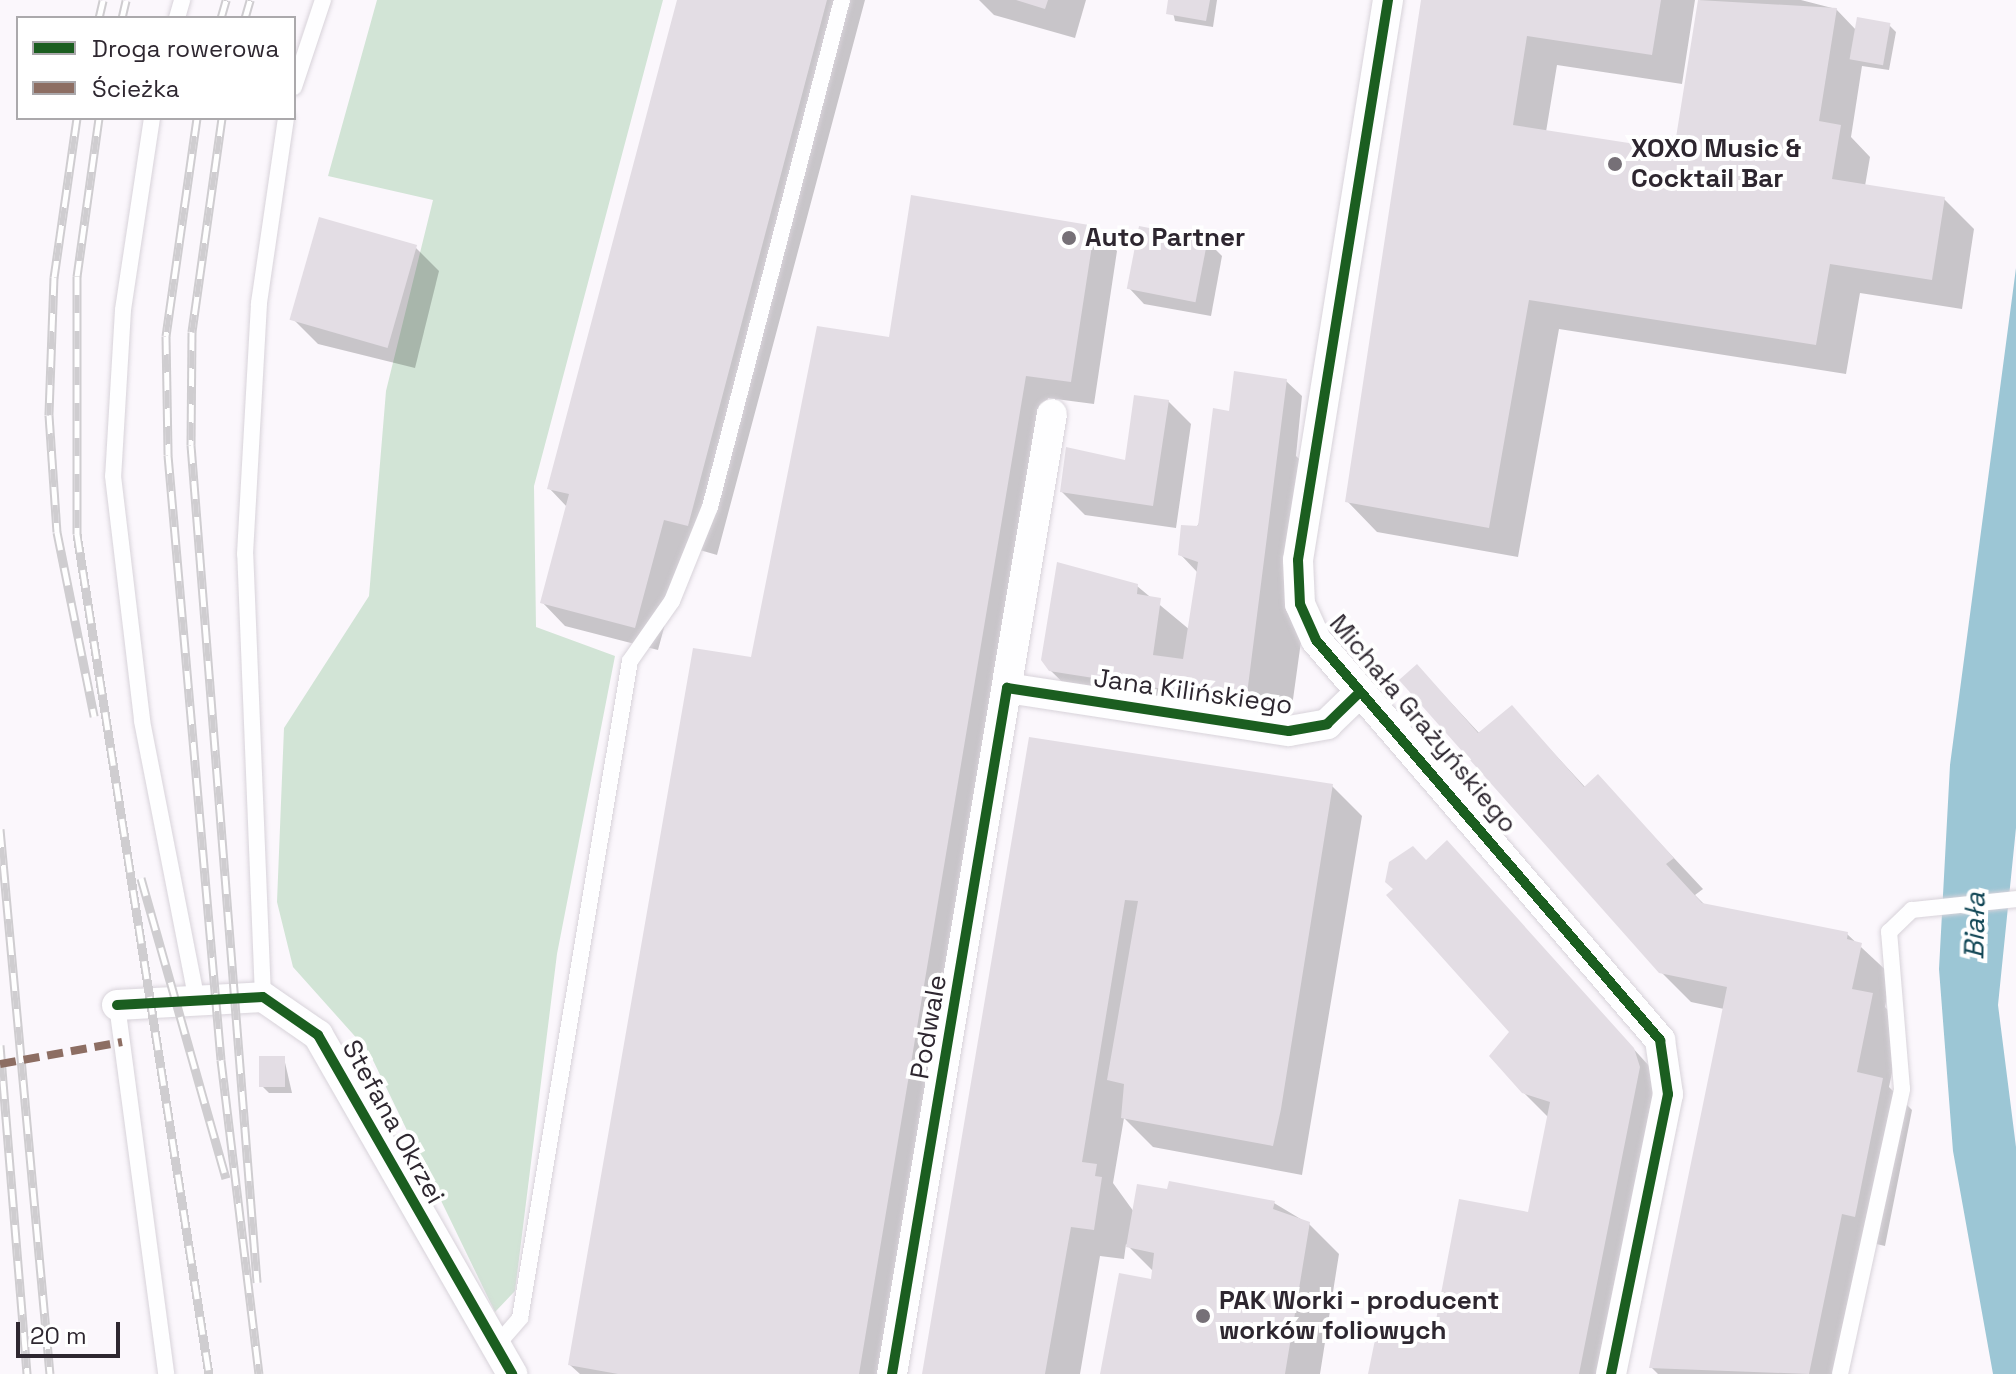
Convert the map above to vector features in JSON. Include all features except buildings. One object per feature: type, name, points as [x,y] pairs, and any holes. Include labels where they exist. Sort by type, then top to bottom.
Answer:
[{"type":"street","name":"Michała Grażyńskiego","points":[[1388,0],[1298,560],[1300,604],[1316,640],[1660,1040],[1668,1094],[1611,1374]]},
{"type":"street","name":"Podwale","points":[[892,1374],[1052,414]]},
{"type":"street","name":"Jana Kilińskiego","points":[[1007,688],[1289,731],[1327,724],[1360,692]]},
{"type":"street","points":[[117,1005],[196,996],[263,997]]},
{"type":"street","name":"Stefana Okrzei","points":[[263,997],[318,1035],[340,1064],[512,1374]]},
{"type":"lane","points":[[296,81],[323,0]]},
{"type":"lane","points":[[496,1346],[520,1318],[630,661],[672,601],[710,507],[842,0]]},
{"type":"lane","points":[[152,120],[123,310],[113,476],[142,721],[196,996]]},
{"type":"lane","points":[[263,997],[245,554],[259,303],[286,120]]},
{"type":"lane","points":[[1840,1374],[1902,1089],[1887,947],[1898,918],[1912,910],[2016,899]]},
{"type":"lane","points":[[117,1005],[166,1374]]},
{"type":"green space","points":[[377,0],[663,0],[534,486],[536,627],[615,656],[557,954],[515,1291],[495,1312],[369,1052],[293,967],[277,902],[284,728],[369,596],[386,391],[433,200],[328,176]]},
{"type":"water","name":"Biała","points":[[2016,268],[2016,828],[1998,1005],[2016,1147],[2016,1374],[1993,1374],[1953,1151],[1939,969],[1950,765]]},
{"type":"railway","points":[[99,16],[103,0]]},
{"type":"railway","points":[[122,16],[126,0]]},
{"type":"railway","points":[[222,16],[226,0]]},
{"type":"railway","points":[[246,16],[250,0]]},
{"type":"railway","points":[[77,120],[54,277],[49,415],[57,532],[94,716]]},
{"type":"railway","points":[[99,120],[77,276],[77,534],[209,1374]]},
{"type":"railway","points":[[197,120],[166,336],[168,455],[221,1060],[259,1374]]},
{"type":"railway","points":[[222,120],[192,332],[191,445],[257,1282]]},
{"type":"railway","points":[[0,829],[50,1374]]},
{"type":"railway","points":[[141,878],[226,1178]]},
{"type":"railway","points":[[0,1045],[27,1374]]},
{"type":"marked path","points":[[0,1064],[122,1042]]},
{"type":"cycle path","points":[[1388,0],[1298,560],[1300,604],[1316,640],[1660,1040],[1668,1094],[1611,1374]]},
{"type":"cycle path","points":[[892,1374],[1007,688],[1289,731],[1327,724],[1360,692]]},
{"type":"cycle path","points":[[117,1005],[263,997],[318,1035],[512,1374]]},
{"type":"place","name":"XOXO Music & Cocktail Bar","points":[[1615,164]]},
{"type":"place","name":"Auto Partner","points":[[1069,238]]},
{"type":"place","name":"PAK Worki - producent worków foliowych","points":[[1203,1316]]}]
